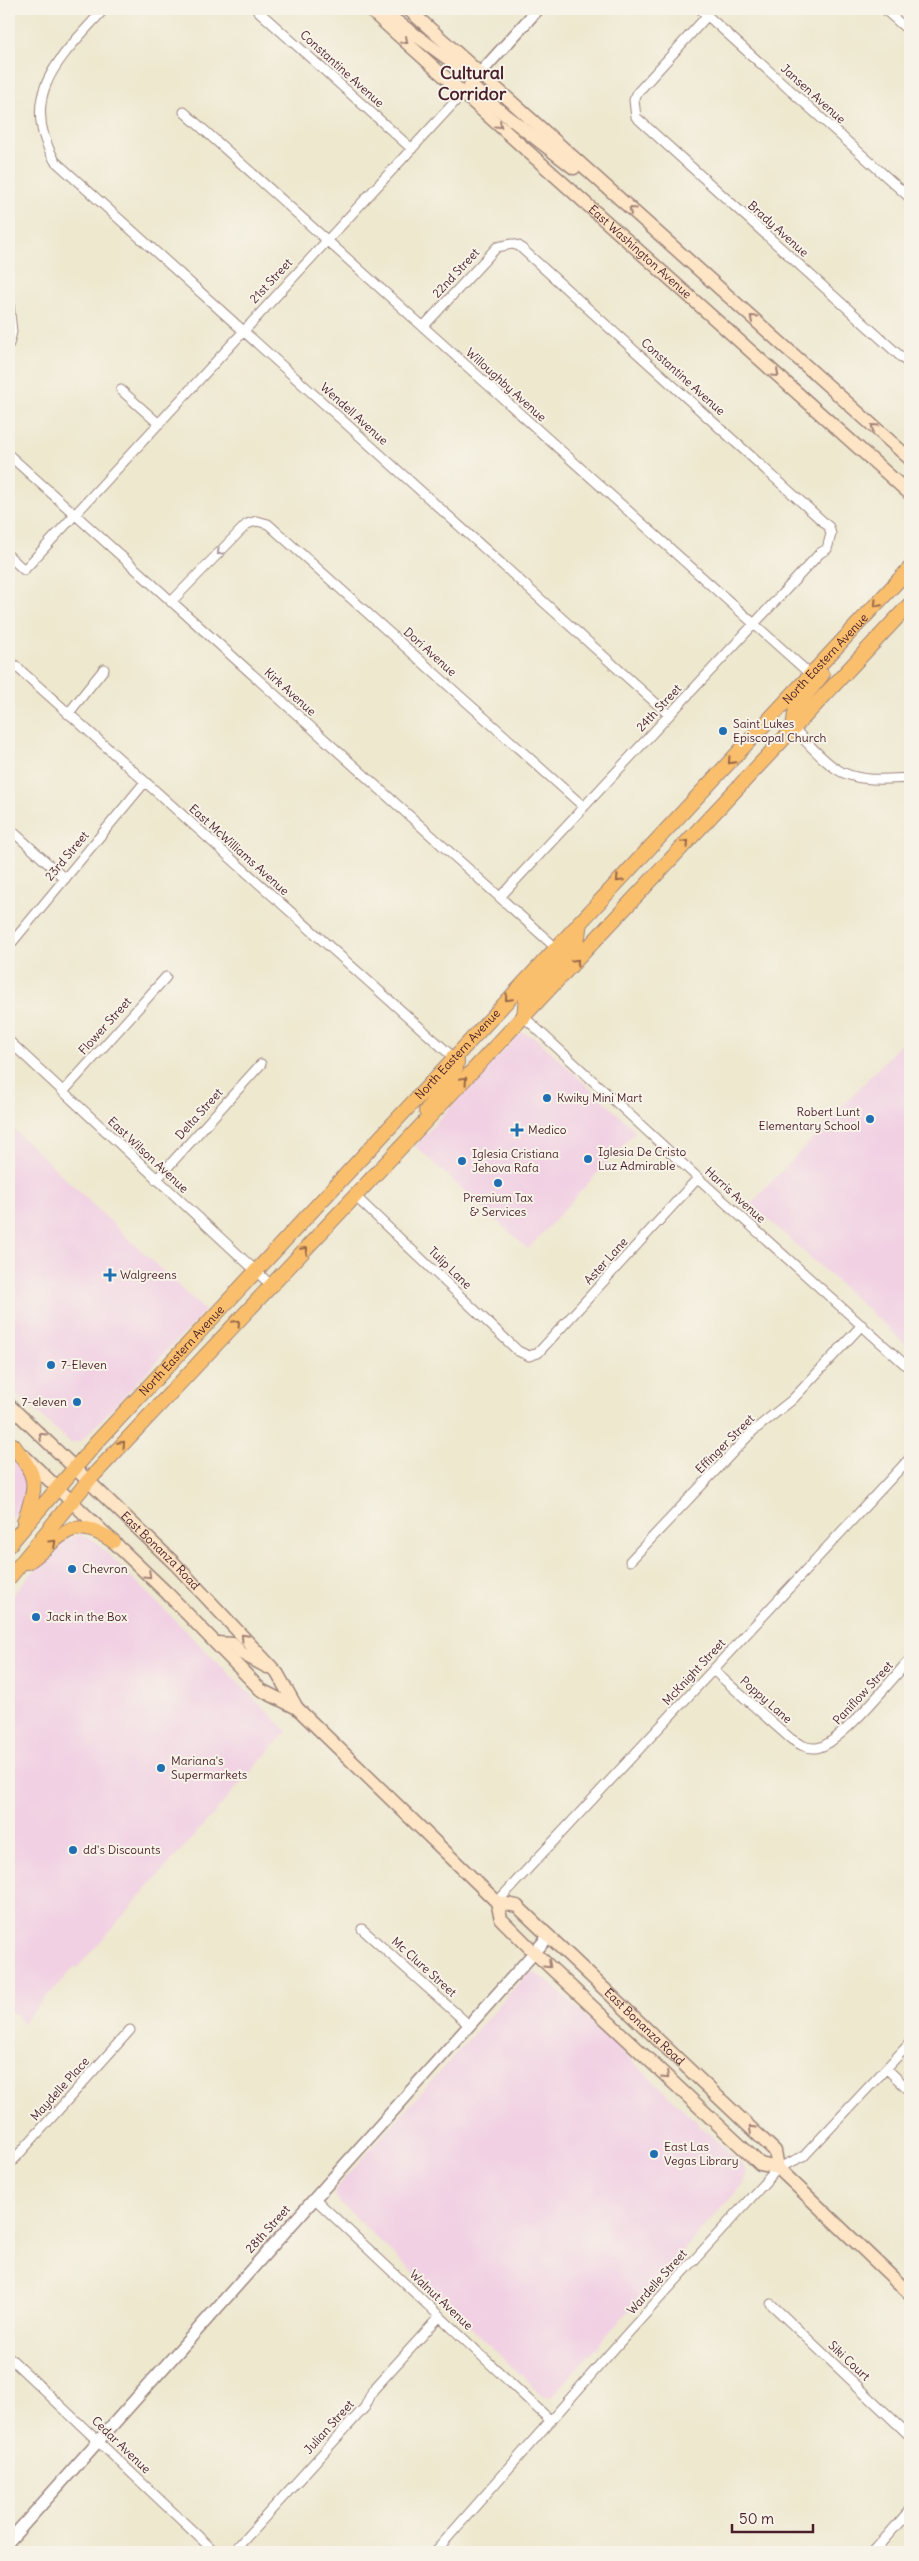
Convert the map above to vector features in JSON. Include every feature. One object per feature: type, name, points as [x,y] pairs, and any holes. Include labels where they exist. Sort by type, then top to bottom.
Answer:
[{"type":"main road","name":"East Washington Avenue","points":[[369,9],[472,83],[603,184],[910,459]]},
{"type":"main road","points":[[380,9],[456,64],[472,83]]},
{"type":"main road","name":"East Washington Avenue","points":[[408,9],[472,83],[910,494]]},
{"type":"main road","name":"North Eastern Avenue","points":[[9,1545],[75,1466],[555,947],[811,676],[910,568]]},
{"type":"main road","name":"North Eastern Avenue","points":[[11,1575],[89,1480],[910,604]]},
{"type":"main road","points":[[793,728],[796,707],[821,679],[827,658]]},
{"type":"main road","points":[[524,1017],[526,998],[577,944],[580,921]]},
{"type":"main road","points":[[401,1146],[456,1068],[454,1057]]},
{"type":"main road","name":"East Bonanza Road","points":[[9,1405],[75,1466],[175,1564],[278,1672],[297,1708]]},
{"type":"main road","points":[[11,1443],[28,1467],[34,1482],[33,1496],[21,1529]]},
{"type":"main road","name":"East Bonanza Road","points":[[11,1443],[113,1541],[261,1690],[297,1708],[497,1902],[517,1906],[774,2151],[778,2168]]},
{"type":"main road","points":[[11,1575],[72,1528],[93,1529],[113,1541]]},
{"type":"main road","points":[[216,1643],[233,1644],[242,1653],[278,1672]]},
{"type":"main road","name":"East Bonanza Road","points":[[497,1902],[500,1919],[534,1952],[760,2164],[778,2168],[910,2294]]},
{"type":"street","name":"Wendell Avenue","points":[[104,9],[56,62],[44,84],[39,108],[39,120],[44,143],[55,161],[669,715]]},
{"type":"street","name":"Constantine Avenue","points":[[256,9],[412,148]]},
{"type":"street","name":"21st Street","points":[[9,556],[24,570],[538,9]]},
{"type":"street","name":"Jansen Avenue","points":[[700,9],[910,198]]},
{"type":"street","points":[[884,9],[910,32]]},
{"type":"street","name":"Brady Avenue","points":[[707,16],[638,92],[634,107],[636,117],[910,365]]},
{"type":"street","name":"Willoughby Avenue","points":[[184,112],[811,676]]},
{"type":"street","name":"Constantine Avenue","points":[[512,244],[520,246],[830,526],[831,534]]},
{"type":"street","name":"22nd Street","points":[[423,327],[498,247],[512,244]]},
{"type":"street","points":[[9,304],[12,332],[9,344]]},
{"type":"street","points":[[121,390],[159,424]]},
{"type":"street","name":"Kirk Avenue","points":[[9,455],[555,947]]},
{"type":"street","name":"Dori Avenue","points":[[171,602],[247,524],[256,520],[268,524],[584,807]]},
{"type":"street","name":"24th Street","points":[[500,897],[820,553],[827,549],[831,534]]},
{"type":"street","name":"East McWilliams Avenue","points":[[9,660],[454,1057]]},
{"type":"street","points":[[68,714],[104,668]]},
{"type":"street","points":[[793,728],[835,769],[852,776],[873,779],[910,778]]},
{"type":"street","name":"23rd Street","points":[[9,946],[145,782]]},
{"type":"street","points":[[9,828],[64,879]]},
{"type":"street","name":"Flower Street","points":[[63,1092],[166,977]]},
{"type":"street","name":"Harris Avenue","points":[[524,1017],[698,1178],[910,1369]]},
{"type":"street","name":"East Wilson Avenue","points":[[9,1041],[156,1180],[272,1286]]},
{"type":"street","name":"Delta Street","points":[[156,1180],[261,1064]]},
{"type":"street","name":"Aster Lane","points":[[529,1356],[538,1353],[698,1178]]},
{"type":"street","name":"Tulip Lane","points":[[355,1196],[518,1351],[529,1356]]},
{"type":"street","name":"Effinger Street","points":[[630,1562],[753,1431],[792,1400],[862,1325]]},
{"type":"street","name":"McKnight Street","points":[[497,1902],[910,1458]]},
{"type":"street","name":"Paniflow Street","points":[[804,1746],[817,1748],[836,1740],[910,1659]]},
{"type":"street","name":"Poppy Lane","points":[[713,1670],[791,1739],[804,1746]]},
{"type":"street","name":"Mc Clure Street","points":[[362,1929],[469,2025]]},
{"type":"street","name":"28th Street","points":[[9,2541],[548,1936]]},
{"type":"street","name":"Maydelle Place","points":[[9,2165],[130,2030]]},
{"type":"street","name":"Wardelle Street","points":[[435,2552],[778,2168],[804,2156],[910,2043]]},
{"type":"street","points":[[886,2068],[910,2091]]},
{"type":"street","name":"Walnut Avenue","points":[[314,2198],[551,2421]]},
{"type":"street","name":"Siki Court","points":[[772,2304],[910,2436]]},
{"type":"street","name":"Julian Street","points":[[233,2552],[365,2408],[373,2390],[440,2316]]},
{"type":"street","name":"Cedar Avenue","points":[[9,2357],[99,2440],[215,2552]]},
{"type":"street","points":[[873,2552],[910,2510]]},
{"type":"shaded area","points":[[524,1033],[537,1039],[636,1131],[528,1249],[415,1146],[518,1035]]},
{"type":"shaded area","name":"Robert Lunt Elementary School","points":[[910,1034],[910,1348],[751,1204]]},
{"type":"shaded area","points":[[9,1125],[205,1311],[79,1442],[71,1443],[9,1388]]},
{"type":"shaded area","points":[[9,1455],[20,1465],[28,1486],[26,1499],[21,1509],[9,1523]]},
{"type":"shaded area","points":[[80,1534],[95,1541],[287,1731],[77,1968],[75,1966],[23,2023],[9,2010],[9,1599],[59,1542]]},
{"type":"shaded area","points":[[532,1972],[547,1980],[743,2166],[747,2173],[742,2185],[550,2398],[544,2397],[339,2202],[335,2195],[337,2187],[525,1976]]},
{"type":"place","name":"Saint Lukes Episcopal Church","points":[[723,731]]},
{"type":"place","name":"Kwiky Mini Mart","points":[[547,1098]]},
{"type":"place","name":"Robert Lunt Elementary School","points":[[870,1119]]},
{"type":"place","name":"Medico","points":[[517,1130]]},
{"type":"place","name":"Iglesia De Cristo Luz Admirable","points":[[588,1159]]},
{"type":"place","name":"Iglesia Cristiana Jehova Rafa","points":[[462,1161]]},
{"type":"place","name":"Premium Tax & Services","points":[[498,1183]]},
{"type":"place","name":"Walgreens","points":[[110,1275]]},
{"type":"place","name":"7-Eleven","points":[[51,1365]]},
{"type":"place","name":"7-eleven","points":[[77,1402]]},
{"type":"place","name":"Chevron","points":[[72,1569]]},
{"type":"place","name":"Jack in the Box","points":[[36,1617]]},
{"type":"place","name":"Mariana's Supermarkets","points":[[161,1768]]},
{"type":"place","name":"dd's Discounts","points":[[73,1850]]},
{"type":"place","name":"East Las Vegas Library","points":[[654,2154]]},
{"type":"district","name":"Cultural Corridor","points":[[472,83]]}]
